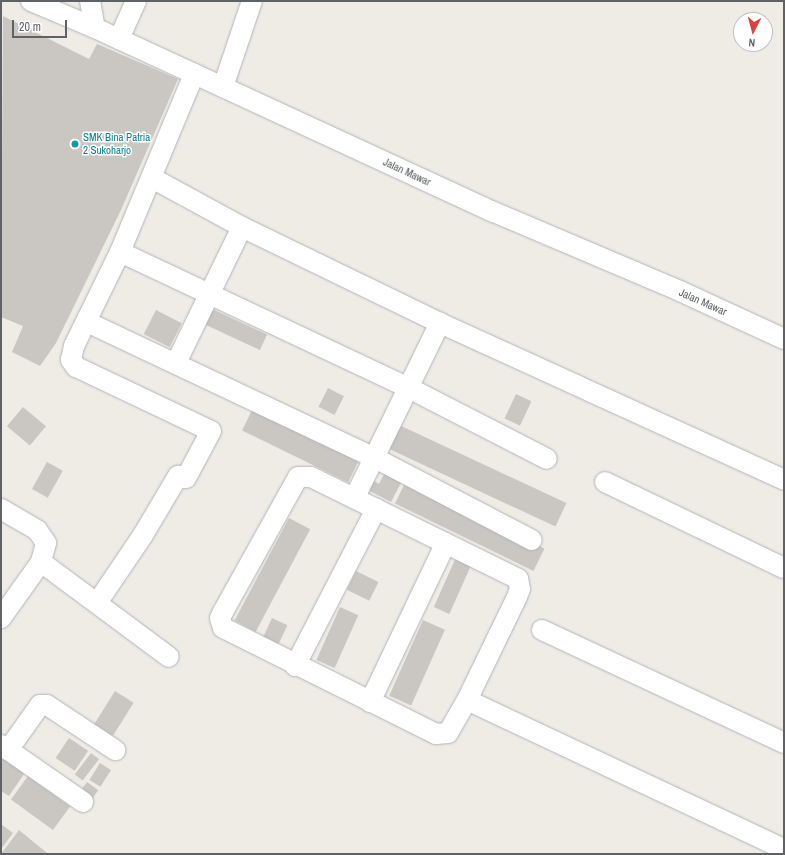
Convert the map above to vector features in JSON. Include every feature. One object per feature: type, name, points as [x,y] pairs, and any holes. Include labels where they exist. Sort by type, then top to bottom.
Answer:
[{"type":"street","name":"Jalan Mawar","points":[[31,1],[96,28],[494,212],[680,291],[784,339]]},
{"type":"street","points":[[90,1],[96,28]]},
{"type":"street","points":[[119,39],[136,1]]},
{"type":"street","points":[[223,87],[252,1]]},
{"type":"street","points":[[96,603],[143,535],[178,476],[186,478],[211,431],[72,364],[72,354],[120,252],[194,74]]},
{"type":"street","points":[[152,178],[242,227],[334,269],[440,323],[784,480]]},
{"type":"street","points":[[176,363],[211,294],[242,227]]},
{"type":"street","points":[[120,252],[407,387],[547,459]]},
{"type":"street","points":[[87,322],[373,457],[532,540]]},
{"type":"street","points":[[355,497],[407,387],[440,323]]},
{"type":"street","points":[[298,477],[311,477],[355,497],[376,509],[513,576],[519,584],[517,597],[453,728],[443,734],[370,702],[228,632],[223,628],[220,618],[298,477]]},
{"type":"street","points":[[605,482],[784,568]]},
{"type":"street","points":[[1,509],[41,534],[46,542],[41,562],[1,618]]},
{"type":"street","points":[[295,666],[376,509]]},
{"type":"street","points":[[370,702],[446,543]]},
{"type":"street","points":[[41,562],[168,657]]},
{"type":"street","points":[[542,630],[784,743]]},
{"type":"street","points":[[467,700],[784,848]]},
{"type":"street","points":[[83,802],[4,747],[40,705],[47,705],[115,750]]},
{"type":"building","name":"SMK Bina Patria 2 Sukoharjo","points":[[3,16],[89,59],[97,44],[178,79],[121,210],[56,343],[40,366],[12,352],[23,326],[1,317]]},
{"type":"building","points":[[210,308],[267,335],[260,350],[203,323]]},
{"type":"building","points":[[156,310],[182,323],[170,347],[144,334]]},
{"type":"building","points":[[328,388],[344,396],[335,415],[318,407]]},
{"type":"building","points":[[516,394],[531,401],[520,426],[505,418]]},
{"type":"building","points":[[23,407],[46,426],[30,445],[7,426]]},
{"type":"building","points":[[253,408],[359,460],[348,482],[242,430]]},
{"type":"building","points":[[397,424],[566,503],[555,527],[386,448]]},
{"type":"building","points":[[47,462],[63,471],[48,498],[32,489]]},
{"type":"building","points":[[385,472],[402,481],[391,502],[366,489],[371,479],[379,484]]},
{"type":"building","points":[[406,481],[544,549],[533,571],[395,503]]},
{"type":"building","points":[[289,518],[310,529],[256,632],[235,620]]},
{"type":"building","points":[[457,555],[473,562],[449,614],[434,607]]},
{"type":"building","points":[[356,571],[378,582],[369,601],[347,590]]},
{"type":"building","points":[[340,607],[358,615],[335,668],[316,660]]},
{"type":"building","points":[[272,618],[287,625],[278,645],[263,638]]},
{"type":"building","points":[[423,620],[445,630],[411,706],[389,696]]},
{"type":"building","points":[[115,691],[134,703],[113,736],[94,724]]},
{"type":"building","points":[[69,738],[88,751],[75,771],[56,758]]},
{"type":"building","points":[[91,753],[99,759],[83,781],[75,775]]},
{"type":"building","points":[[1,754],[26,771],[9,796],[1,791]]},
{"type":"building","points":[[100,763],[111,770],[100,787],[89,780]]},
{"type":"building","points":[[28,776],[70,807],[53,830],[11,799]]},
{"type":"building","points":[[87,782],[98,790],[88,805],[76,797]]},
{"type":"building","points":[[1,824],[13,833],[1,849]]},
{"type":"building","points":[[19,830],[47,853],[1,854]]},
{"type":"place","name":"SMK Bina Patria 2 Sukoharjo","points":[[75,144]]}]
